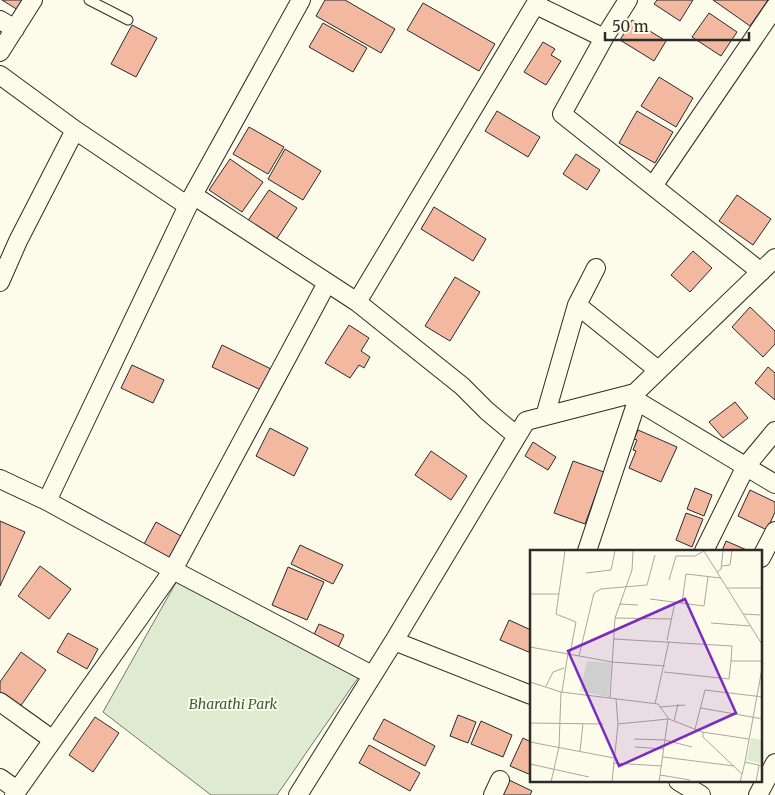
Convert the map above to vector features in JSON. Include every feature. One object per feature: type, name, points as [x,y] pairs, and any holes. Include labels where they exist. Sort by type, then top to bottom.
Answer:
[{"type":"street","points":[[0,52],[7,24],[33,0]]},
{"type":"street","points":[[47,501],[191,201],[301,0]]},
{"type":"street","points":[[628,0],[604,38],[562,114],[761,272]]},
{"type":"street","points":[[358,302],[537,3],[604,38]]},
{"type":"street","points":[[653,186],[775,7]]},
{"type":"street","points":[[0,75],[75,130],[358,302],[462,386],[516,436]]},
{"type":"street","points":[[0,282],[18,241],[75,130]]},
{"type":"street","points":[[586,550],[635,393],[775,258]]},
{"type":"street","points":[[544,416],[577,305],[596,268]]},
{"type":"street","points":[[0,778],[16,793],[174,570],[327,283]]},
{"type":"street","points":[[577,305],[658,370]]},
{"type":"street","points":[[298,795],[394,641],[526,421],[632,398],[775,484]]},
{"type":"street","points":[[704,550],[746,466],[775,431]]},
{"type":"street","points":[[0,479],[47,501],[372,675]]},
{"type":"street","points":[[762,556],[775,530]]},
{"type":"street","points":[[394,641],[530,695]]},
{"type":"street","points":[[0,702],[53,740]]},
{"type":"street","points":[[758,795],[775,763]]},
{"type":"street","points":[[680,782],[701,795]]},
{"type":"lane","points":[[89,0],[128,20]]},
{"type":"green space","name":"Bharathi Park","points":[[178,579],[360,675],[277,795],[211,795],[103,712]]},
{"type":"building","points":[[2,0],[24,0],[18,10]]},
{"type":"building","points":[[325,0],[345,0],[395,29],[381,53],[316,16]]},
{"type":"building","points":[[657,0],[693,0],[680,21],[654,4]]},
{"type":"building","points":[[713,0],[768,0],[750,26]]},
{"type":"building","points":[[423,3],[495,44],[479,71],[407,30]]},
{"type":"building","points":[[709,13],[737,32],[721,56],[692,37]]},
{"type":"building","points":[[632,20],[666,41],[654,61],[620,40]]},
{"type":"building","points":[[323,23],[367,48],[353,72],[309,47]]},
{"type":"building","points":[[132,25],[157,38],[136,77],[111,64]]},
{"type":"building","points":[[543,42],[555,49],[551,55],[561,61],[546,85],[524,72]]},
{"type":"building","points":[[659,77],[693,98],[676,127],[641,106]]},
{"type":"building","points":[[497,111],[540,137],[528,157],[485,131]]},
{"type":"building","points":[[637,111],[673,132],[655,163],[619,143]]},
{"type":"building","points":[[249,127],[284,147],[268,174],[233,154]]},
{"type":"building","points":[[285,149],[321,171],[303,200],[268,179]]},
{"type":"building","points":[[576,154],[600,170],[587,190],[563,174]]},
{"type":"building","points":[[230,159],[263,182],[242,212],[209,190]]},
{"type":"building","points":[[269,190],[297,208],[276,240],[247,222]]},
{"type":"building","points":[[737,195],[771,219],[753,245],[719,221]]},
{"type":"building","points":[[434,207],[486,239],[473,261],[421,229]]},
{"type":"building","points":[[693,251],[712,268],[690,292],[671,275]]},
{"type":"building","points":[[455,277],[480,292],[450,341],[425,326]]},
{"type":"building","points":[[750,307],[775,331],[775,344],[763,357],[732,327]]},
{"type":"building","points":[[349,325],[369,338],[361,351],[370,357],[364,368],[359,365],[350,378],[325,363]]},
{"type":"building","points":[[222,345],[271,369],[261,390],[212,367]]},
{"type":"building","points":[[132,365],[164,380],[153,403],[121,388]]},
{"type":"building","points":[[768,367],[775,373],[775,400],[755,383]]},
{"type":"building","points":[[735,402],[748,418],[723,438],[709,422]]},
{"type":"building","points":[[270,428],[308,448],[294,476],[256,456]]},
{"type":"building","points":[[638,430],[677,447],[661,482],[629,468],[636,451],[633,450],[637,440],[634,439]]},
{"type":"building","points":[[533,442],[556,457],[548,470],[525,456]]},
{"type":"building","points":[[431,451],[467,476],[451,500],[415,475]]},
{"type":"building","points":[[573,461],[604,472],[585,524],[554,513]]},
{"type":"building","points":[[695,488],[712,495],[704,516],[687,509]]},
{"type":"building","points":[[750,490],[775,502],[775,512],[767,530],[738,516]]},
{"type":"building","points":[[686,513],[703,519],[692,547],[676,540]]},
{"type":"building","points":[[0,521],[25,532],[0,586]]},
{"type":"building","points":[[156,522],[181,536],[169,558],[144,544]]},
{"type":"building","points":[[726,541],[747,550],[722,550]]},
{"type":"building","points":[[300,545],[343,565],[333,584],[291,564]]},
{"type":"building","points":[[40,566],[71,589],[49,619],[18,596]]},
{"type":"building","points":[[288,567],[324,582],[307,620],[272,605]]},
{"type":"building","points":[[509,620],[530,630],[530,653],[500,640]]},
{"type":"building","points":[[319,624],[344,635],[337,650],[312,639]]},
{"type":"building","points":[[68,633],[98,649],[87,669],[57,652]]},
{"type":"building","points":[[21,652],[46,670],[17,711],[0,699],[0,682]]},
{"type":"building","points":[[458,715],[476,722],[468,743],[450,736]]},
{"type":"building","points":[[95,717],[119,733],[93,772],[69,755]]},
{"type":"building","points":[[384,719],[435,746],[425,766],[373,739]]},
{"type":"building","points":[[481,721],[512,735],[503,757],[471,744]]},
{"type":"building","points":[[523,738],[530,742],[530,775],[510,766]]},
{"type":"building","points":[[369,745],[420,773],[410,791],[359,763]]},
{"type":"building","points":[[507,779],[532,791],[530,795],[500,795]]}]
